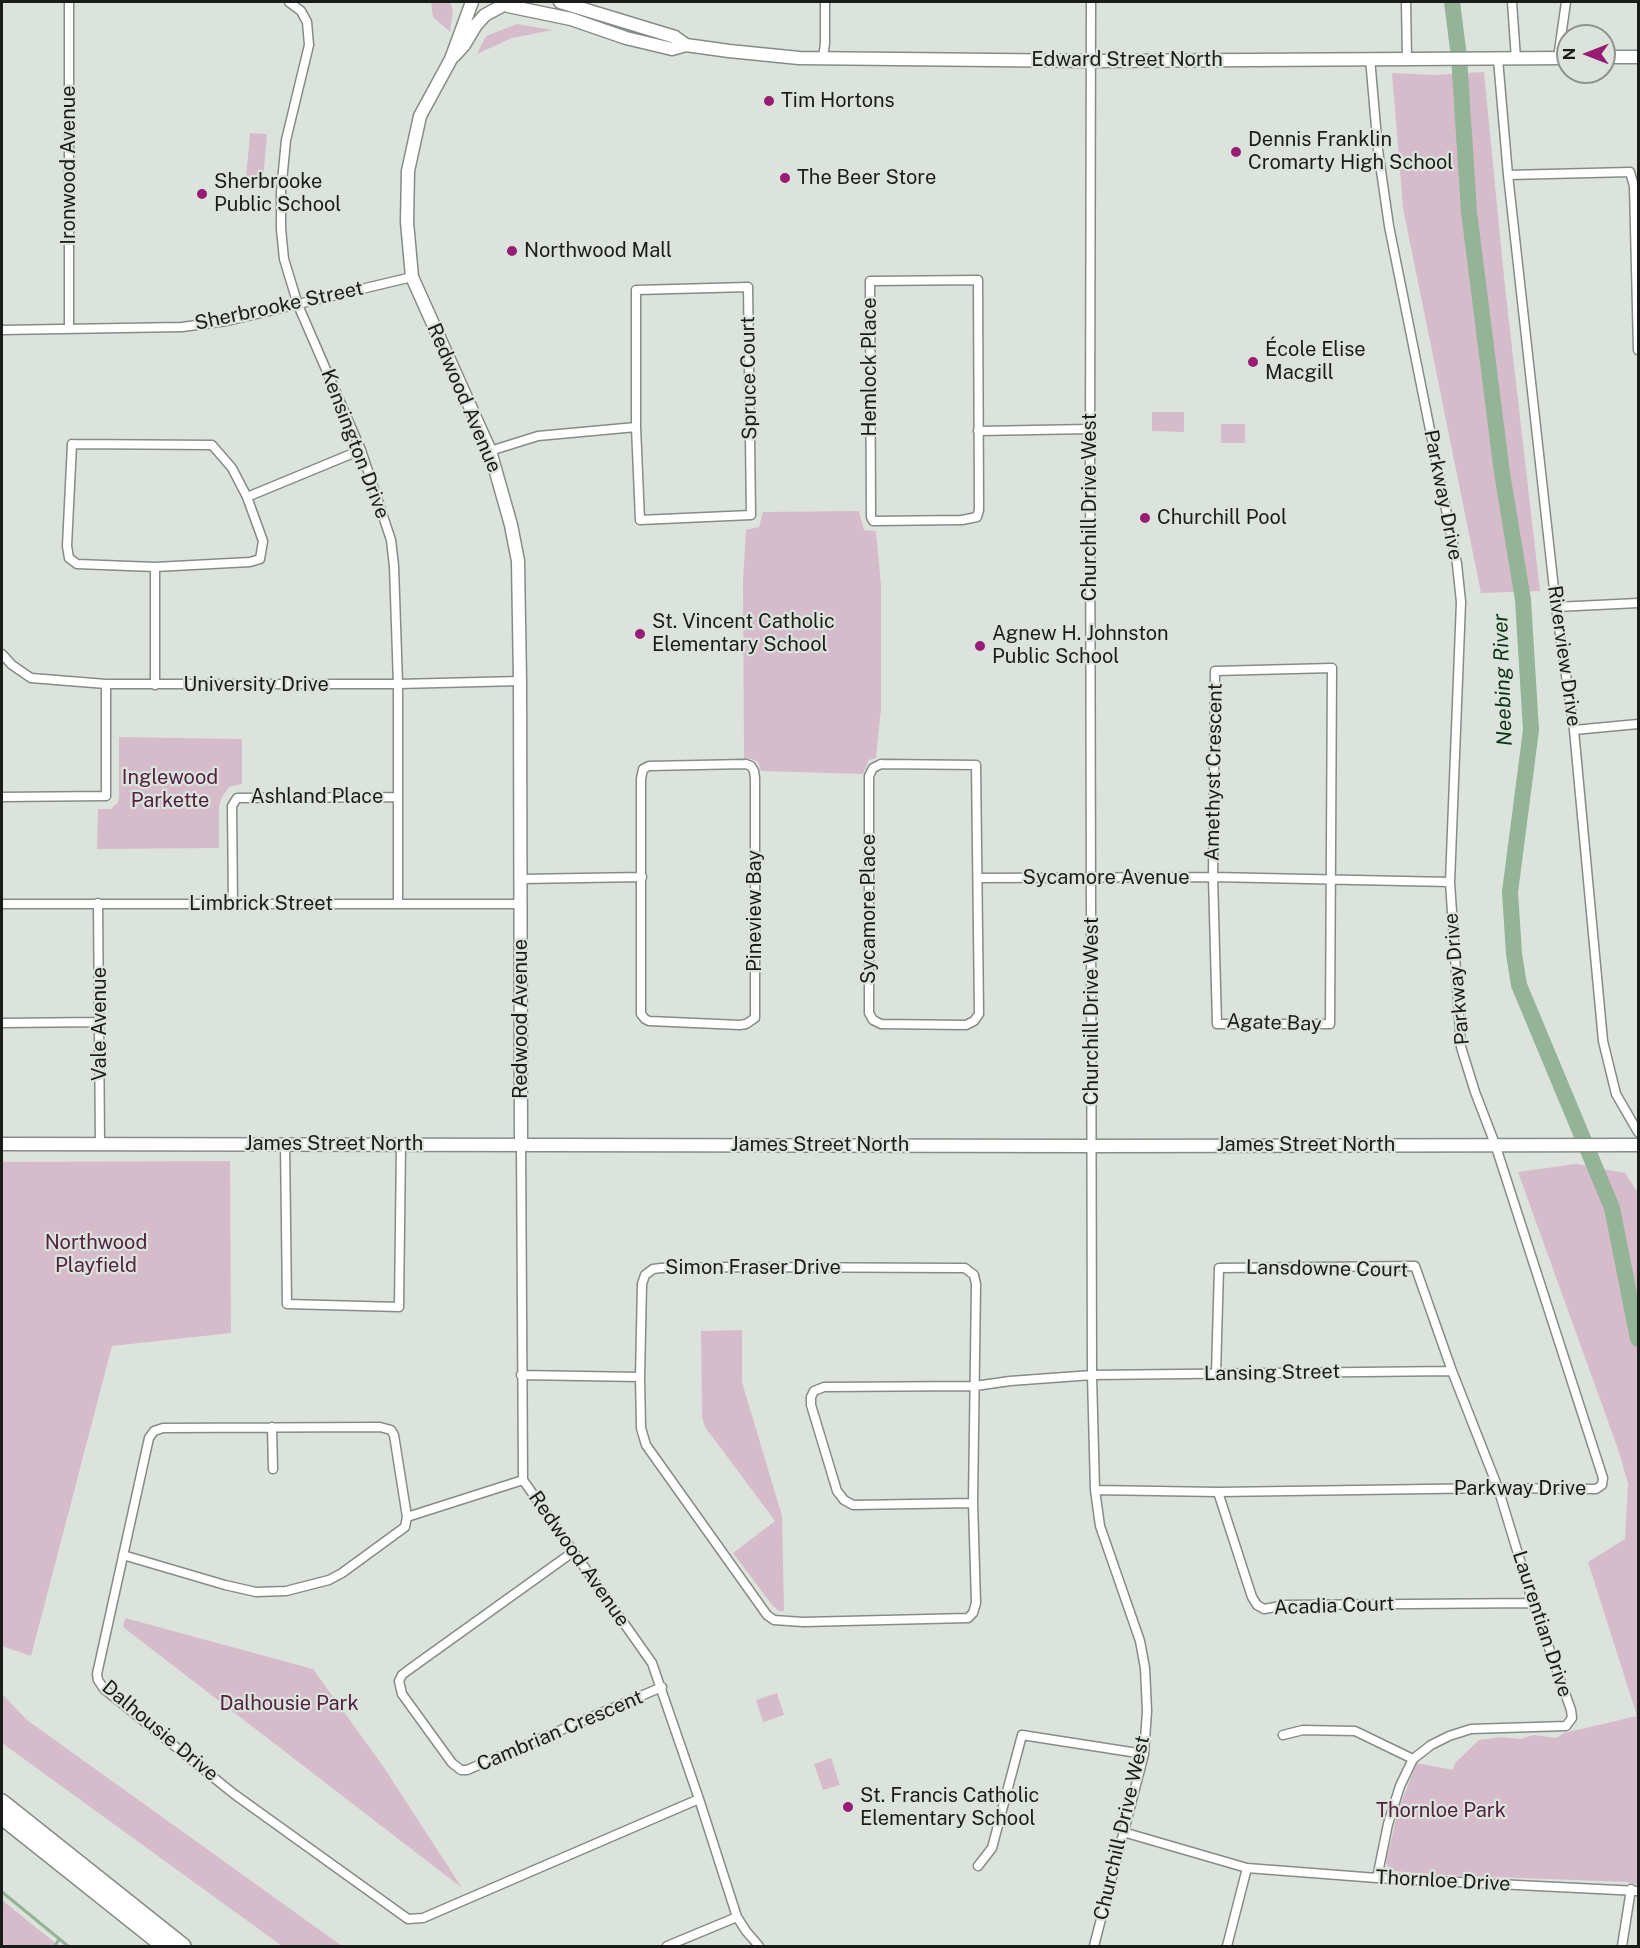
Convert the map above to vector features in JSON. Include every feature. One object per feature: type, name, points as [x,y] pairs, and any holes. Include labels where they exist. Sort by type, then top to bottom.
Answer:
[{"type":"highway","points":[[2,1802],[183,1947]]},
{"type":"highway","points":[[2,1817],[164,1947]]},
{"type":"street","name":"Ironwood Avenue","points":[[69,2],[69,328]]},
{"type":"street","name":"Kensington Drive","points":[[289,2],[301,10],[307,22],[309,45],[286,140],[281,192],[284,259],[298,305],[361,450],[391,540],[398,684],[398,904]]},
{"type":"street","name":"Redwood Avenue","points":[[472,2],[451,59],[420,116],[408,171],[407,222],[412,277],[490,451],[511,525],[518,561],[523,1480],[652,1663],[662,1687],[737,1917],[759,1947]]},
{"type":"street","name":"Edward Street North","points":[[485,2],[571,19],[651,45],[672,49],[686,45],[767,56],[1092,61],[1556,58]]},
{"type":"street","name":"Edward Street North","points":[[560,2],[675,37],[686,45]]},
{"type":"street","points":[[822,58],[825,43],[825,2]]},
{"type":"street","name":"Churchill Drive West","points":[[1091,2],[1092,1375],[1095,1490],[1100,1526],[1112,1565],[1135,1622],[1145,1668],[1147,1712],[1144,1754],[1094,1947]]},
{"type":"street","points":[[1406,2],[1407,58]]},
{"type":"street","points":[[1512,2],[1516,59]]},
{"type":"street","points":[[1565,24],[1566,2]]},
{"type":"street","name":"Redwood Avenue","points":[[451,59],[485,15],[508,5]]},
{"type":"street","points":[[1616,57],[1638,57]]},
{"type":"street","name":"Parkway Drive","points":[[1095,1490],[1218,1492],[1596,1489],[1602,1485],[1603,1478],[1495,1144],[1474,1092],[1461,1047],[1450,882],[1460,592],[1457,564],[1389,226],[1378,150],[1370,58]]},
{"type":"street","name":"Riverview Drive","points":[[1492,59],[1508,175],[1556,607],[1574,730],[1603,1041],[1616,1094],[1638,1132]]},
{"type":"street","points":[[1508,175],[1630,172],[1634,186],[1638,350]]},
{"type":"street","name":"Sherbrooke Street","points":[[2,330],[182,327],[227,321],[412,277]]},
{"type":"street","name":"Hemlock Place","points":[[978,280],[978,431],[979,510],[977,517],[962,520],[873,521],[871,517],[870,281],[978,280]]},
{"type":"street","name":"Spruce Court","points":[[748,287],[751,515],[640,520],[636,427],[636,291],[748,287]]},
{"type":"street","points":[[490,451],[538,436],[636,427]]},
{"type":"street","points":[[978,431],[1090,429]]},
{"type":"street","points":[[72,444],[212,445],[231,468],[247,497],[263,541],[260,560],[155,567],[77,564],[69,558],[67,546],[72,444]]},
{"type":"street","points":[[247,497],[361,450]]},
{"type":"street","points":[[155,567],[155,685]]},
{"type":"street","points":[[1556,607],[1638,603]]},
{"type":"street","name":"University Drive","points":[[2,654],[12,665],[31,678],[106,684],[398,684],[520,681]]},
{"type":"street","name":"Amethyst Crescent","points":[[1213,877],[1215,671],[1332,669],[1330,881]]},
{"type":"street","points":[[2,796],[106,796],[106,684]]},
{"type":"street","points":[[1574,730],[1638,724]]},
{"type":"street","name":"Pineview Bay","points":[[746,764],[751,766],[755,778],[756,1013],[751,1022],[740,1025],[650,1021],[641,1014],[642,877],[641,779],[643,769],[649,766],[746,764]]},
{"type":"street","name":"Sycamore Place","points":[[881,764],[976,765],[978,878],[979,1014],[974,1022],[966,1024],[881,1024],[873,1020],[869,1013],[869,776],[873,768],[881,764]]},
{"type":"street","name":"Ashland Place","points":[[232,905],[232,806],[237,798],[399,797]]},
{"type":"street","points":[[521,879],[642,877]]},
{"type":"street","name":"Sycamore Avenue","points":[[978,878],[1213,877],[1450,882]]},
{"type":"street","name":"Agate Bay","points":[[1213,877],[1217,1024],[1330,1024],[1330,881]]},
{"type":"street","name":"Vale Avenue","points":[[98,903],[100,1145]]},
{"type":"street","name":"Limbrick Street","points":[[2,904],[521,904]]},
{"type":"street","points":[[2,1023],[100,1022]]},
{"type":"street","name":"James Street North","points":[[2,1144],[1638,1145]]},
{"type":"street","points":[[285,1144],[287,1304],[399,1307],[401,1144]]},
{"type":"street","name":"Lansdowne Court","points":[[1216,1374],[1219,1268],[1415,1266],[1452,1371],[1498,1488]]},
{"type":"street","name":"Simon Fraser Drive","points":[[960,1268],[970,1271],[976,1280],[973,1503],[976,1603],[973,1613],[968,1618],[792,1622],[774,1620],[767,1615],[646,1445],[641,1428],[640,1377],[642,1284],[645,1275],[653,1269],[960,1268]]},
{"type":"street","name":"Lansing Street","points":[[973,1503],[853,1504],[844,1500],[837,1491],[812,1405],[814,1390],[824,1387],[975,1386],[1092,1375],[1452,1371]]},
{"type":"street","points":[[521,1375],[640,1377]]},
{"type":"street","points":[[272,1427],[273,1469]]},
{"type":"street","name":"Dalhousie Drive","points":[[407,1517],[396,1439],[391,1430],[380,1427],[272,1427],[163,1428],[154,1431],[149,1438],[98,1668],[100,1685],[244,1802],[403,1917],[413,1919],[423,1918],[699,1798]]},
{"type":"street","points":[[123,1555],[240,1589],[256,1592],[286,1591],[315,1585],[342,1573],[402,1531],[407,1517],[523,1480]]},
{"type":"street","name":"Laurentian Drive","points":[[1377,1878],[1388,1824],[1400,1786],[1413,1759],[1431,1745],[1471,1729],[1566,1726],[1570,1722],[1571,1710],[1533,1604],[1498,1488]]},
{"type":"street","name":"Acadia Court","points":[[1218,1492],[1252,1597],[1257,1605],[1264,1609],[1286,1605],[1533,1604]]},
{"type":"street","name":"Cambrian Crescent","points":[[573,1552],[402,1675],[399,1681],[402,1694],[452,1763],[460,1770],[466,1770],[662,1687]]},
{"type":"street","points":[[1283,1735],[1303,1730],[1355,1731],[1413,1759]]},
{"type":"street","points":[[978,1866],[992,1848],[1022,1735],[1144,1754]]},
{"type":"street","name":"Thornloe Drive","points":[[1123,1832],[1247,1868],[1377,1878],[1635,1890]]},
{"type":"street","points":[[1227,1947],[1247,1868]]},
{"type":"street","points":[[1622,1947],[1635,1890]]},
{"type":"street","points":[[667,1947],[737,1917]]},
{"type":"green space","points":[[431,2],[450,2],[453,10],[450,32],[433,17]]},
{"type":"green space","points":[[517,24],[553,30],[512,38],[477,54],[486,36]]},
{"type":"green space","points":[[1484,72],[1505,287],[1540,591],[1481,593],[1403,208],[1392,73],[1434,75]]},
{"type":"green space","points":[[250,133],[267,134],[263,180],[246,178]]},
{"type":"green space","points":[[1152,412],[1184,412],[1184,432],[1152,431]]},
{"type":"green space","points":[[1221,424],[1245,424],[1245,443],[1221,443]]},
{"type":"green space","points":[[859,511],[864,530],[876,531],[881,585],[881,709],[876,758],[869,760],[863,774],[761,771],[758,762],[744,759],[743,580],[746,530],[759,527],[763,512]]},
{"type":"green space","name":"Inglewood Parkette","points":[[119,737],[242,739],[242,784],[229,787],[221,799],[219,848],[97,849],[98,809],[111,809],[118,802]]},
{"type":"green space","name":"Northwood Playfield","points":[[230,1161],[231,1333],[112,1346],[31,1656],[2,1646],[2,1162]]},
{"type":"green space","name":"Thornloe Park","points":[[1576,1164],[1625,1173],[1638,1193],[1638,1885],[1627,1882],[1439,1875],[1394,1871],[1388,1867],[1386,1862],[1398,1810],[1417,1763],[1453,1770],[1455,1763],[1479,1740],[1501,1737],[1520,1739],[1534,1735],[1556,1738],[1564,1733],[1637,1716],[1588,1562],[1625,1539],[1628,1484],[1619,1452],[1518,1172]]},
{"type":"green space","points":[[742,1330],[742,1382],[782,1516],[784,1611],[779,1611],[772,1605],[733,1553],[775,1521],[705,1427],[702,1417],[701,1331]]},
{"type":"green space","name":"Dalhousie Park","points":[[125,1618],[313,1669],[385,1769],[462,1888],[123,1627]]},
{"type":"green space","points":[[777,1693],[784,1715],[763,1722],[756,1700]]},
{"type":"green space","points":[[2,1694],[27,1720],[342,1946],[282,1946],[2,1743]]},
{"type":"green space","points":[[831,1758],[840,1785],[823,1790],[814,1764]]},
{"type":"green space","points":[[2,1900],[59,1946],[2,1946]]},
{"type":"waterway","name":"Neebing River","points":[[1452,2],[1459,57],[1469,212],[1502,473],[1523,600],[1531,730],[1510,892],[1514,954],[1519,985],[1612,1208],[1638,1339]]},
{"type":"waterway","points":[[2,1892],[68,1946]]},
{"type":"waterway","points":[[55,1946],[59,1939]]},
{"type":"place","name":"Tim Hortons","points":[[769,101]]},
{"type":"place","name":"Dennis Franklin Cromarty High School","points":[[1236,152]]},
{"type":"place","name":"The Beer Store","points":[[785,178]]},
{"type":"place","name":"Sherbrooke Public School","points":[[202,194]]},
{"type":"place","name":"Northwood Mall","points":[[512,251]]},
{"type":"place","name":"École Elise Macgill","points":[[1253,362]]},
{"type":"place","name":"Churchill Pool","points":[[1145,518]]},
{"type":"place","name":"St. Vincent Catholic Elementary School","points":[[640,634]]},
{"type":"place","name":"Agnew H. Johnston Public School","points":[[980,646]]},
{"type":"place","name":"St. Francis Catholic Elementary School","points":[[848,1807]]}]
